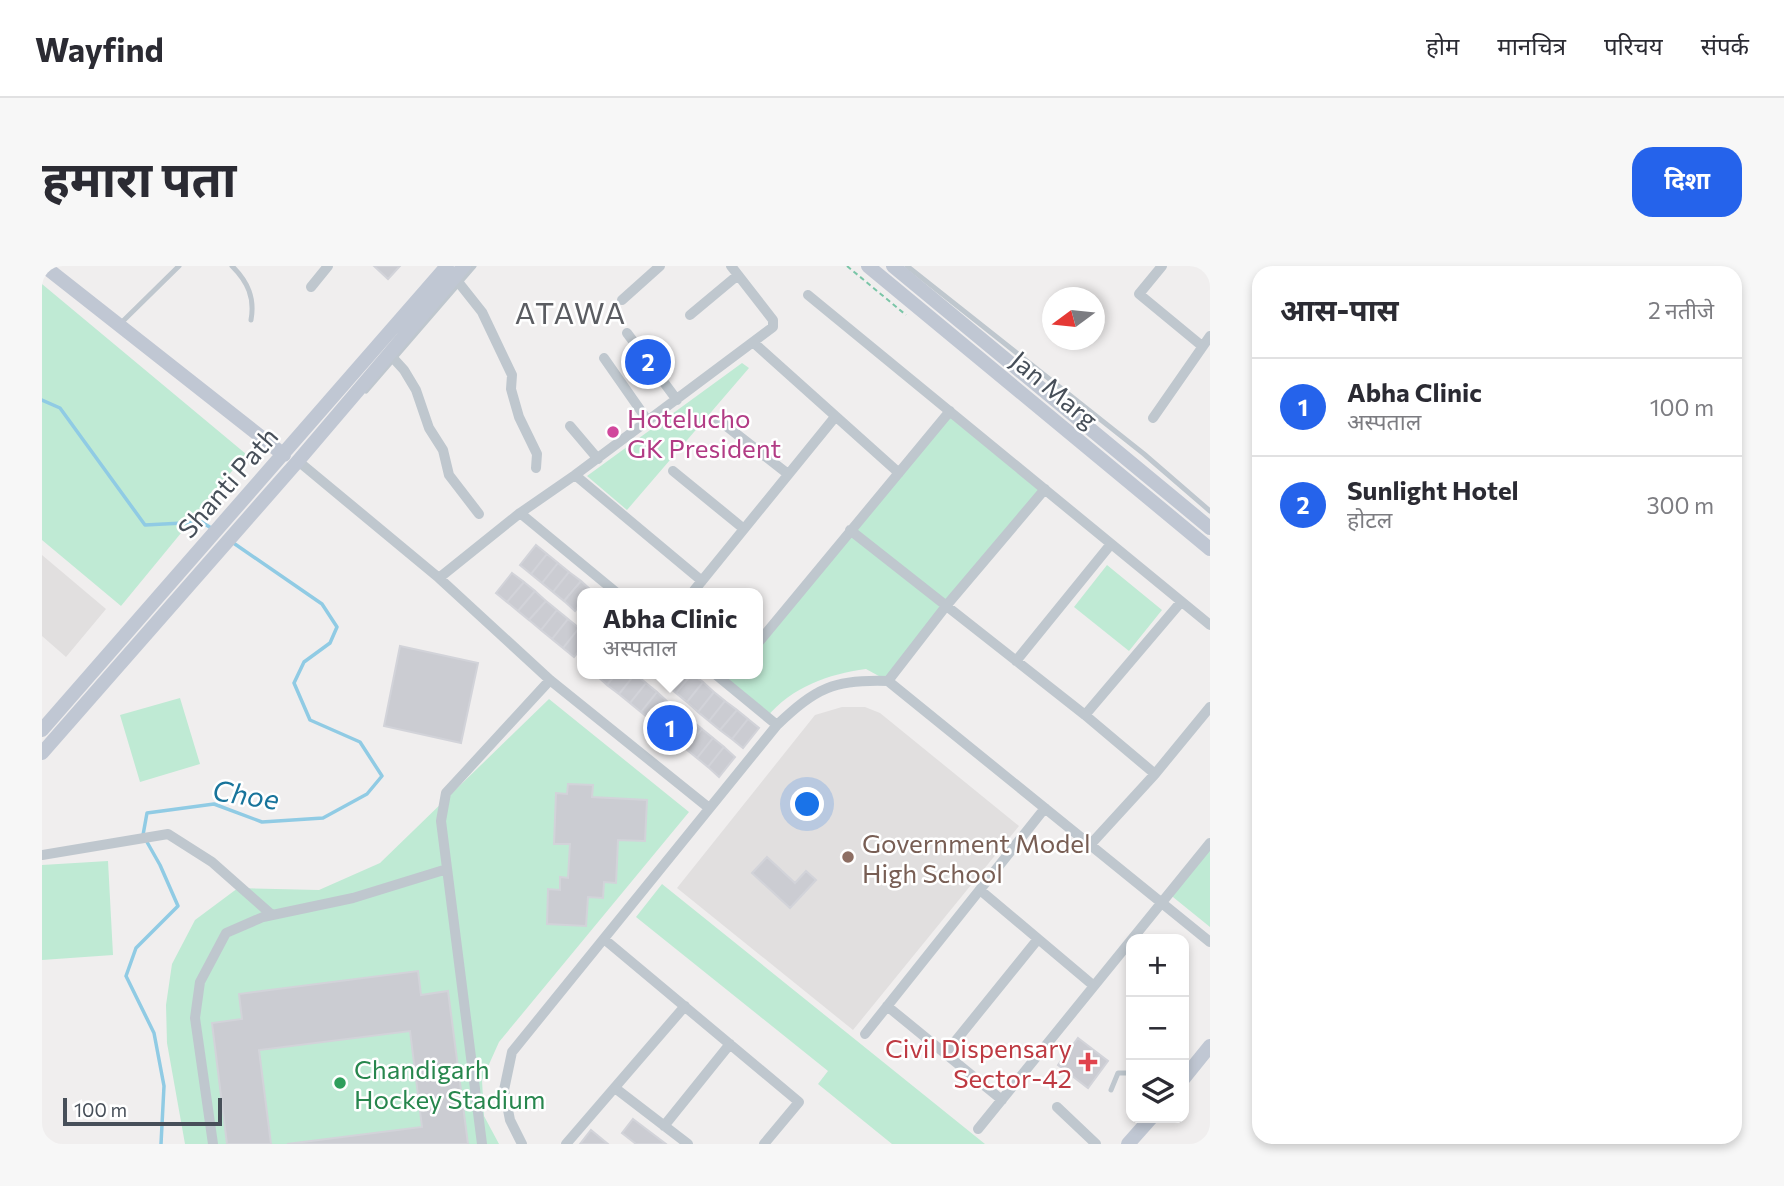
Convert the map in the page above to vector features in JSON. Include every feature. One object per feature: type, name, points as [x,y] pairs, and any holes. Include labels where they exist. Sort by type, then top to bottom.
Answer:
[{"type":"main road","points":[[44,266],[284,455]]},
{"type":"main road","name":"Shanti Path","points":[[42,753],[190,572],[236,507],[447,266]]},
{"type":"main road","name":"Shanti Path","points":[[42,730],[190,572],[248,518],[464,266]]},
{"type":"main road","name":"Jan Marg","points":[[868,266],[1210,549]]},
{"type":"main road","name":"Jan Marg","points":[[893,266],[1210,528]]},
{"type":"main road","points":[[1189,1072],[1210,1046]]},
{"type":"main road","points":[[1128,1144],[1147,1123]]},
{"type":"street","points":[[311,287],[328,266]]},
{"type":"street","points":[[622,300],[660,266]]},
{"type":"street","points":[[1162,266],[1139,294],[1202,346]]},
{"type":"street","points":[[439,578],[520,513],[754,343],[775,323],[734,270],[690,314]]},
{"type":"street","points":[[459,283],[482,312],[512,375],[511,388],[519,417],[537,454],[537,468]]},
{"type":"street","points":[[808,295],[1210,625]]},
{"type":"street","points":[[627,333],[677,400]]},
{"type":"street","points":[[1153,418],[1210,337]]},
{"type":"street","points":[[754,343],[899,473]]},
{"type":"street","points":[[604,358],[648,421]]},
{"type":"street","points":[[394,359],[416,390],[429,428],[443,450],[449,475],[479,514]]},
{"type":"street","points":[[763,637],[950,411]]},
{"type":"street","points":[[696,588],[835,417]]},
{"type":"street","points":[[716,418],[788,474]]},
{"type":"street","points":[[570,426],[598,458]]},
{"type":"street","points":[[298,461],[439,578],[550,680],[709,808]]},
{"type":"street","points":[[673,471],[744,529]]},
{"type":"street","points":[[575,475],[702,581]]},
{"type":"street","points":[[888,681],[946,606],[1045,489]]},
{"type":"street","points":[[520,513],[611,588]]},
{"type":"street","points":[[850,530],[1085,715],[1155,774]]},
{"type":"street","points":[[1016,661],[1111,544]]},
{"type":"street","points":[[1085,715],[1181,601]]},
{"type":"street","points":[[730,679],[777,725]]},
{"type":"street","points":[[482,1144],[441,821],[446,793],[550,680]]},
{"type":"street","points":[[522,1144],[510,1120],[503,1090],[512,1052],[777,725],[809,696],[834,685],[858,680],[888,681],[1210,942]]},
{"type":"street","points":[[1090,845],[1155,774],[1210,707]]},
{"type":"street","points":[[865,1034],[1045,808]]},
{"type":"street","points":[[42,855],[168,834],[212,862],[272,915]]},
{"type":"street","points":[[978,1129],[1210,843]]},
{"type":"street","points":[[213,1144],[195,1018],[200,982],[226,933],[272,915],[353,898],[447,869]]},
{"type":"street","points":[[980,890],[1094,986]]},
{"type":"street","points":[[604,939],[799,1102],[764,1144]]},
{"type":"street","points":[[946,1054],[1038,939]]},
{"type":"street","points":[[566,1144],[685,1006]]},
{"type":"street","points":[[887,1006],[1002,1100]]},
{"type":"street","points":[[664,1126],[730,1044]]},
{"type":"street","points":[[615,1088],[688,1144]]},
{"type":"street","points":[[1057,1107],[1096,1144]]},
{"type":"lane","points":[[119,326],[179,266]]},
{"type":"lane","points":[[232,266],[242,276],[252,297],[251,320]]},
{"type":"lane","points":[[351,399],[365,392],[474,266]]},
{"type":"lane","points":[[907,266],[1144,454],[1210,511]]},
{"type":"lane","points":[[1111,1090],[1118,1073],[1126,1073]]},
{"type":"shaded area","points":[[42,555],[106,609],[66,657],[42,636]]},
{"type":"shaded area","name":"Government Model High School","points":[[842,707],[865,707],[880,713],[1019,826],[853,1030],[677,888],[815,715]]},
{"type":"green space","points":[[42,284],[246,454],[121,606],[42,540]]},
{"type":"green space","points":[[742,363],[749,368],[627,510],[587,476]]},
{"type":"green space","points":[[950,411],[1045,489],[888,681],[866,669],[838,674],[799,690],[767,717],[725,683],[728,679],[763,679],[763,637]]},
{"type":"green space","points":[[1107,565],[1162,610],[1129,651],[1074,607]]},
{"type":"green space","points":[[180,698],[200,764],[140,782],[120,715]]},
{"type":"green space","points":[[549,699],[689,812],[499,1042],[482,1080],[484,1116],[499,1144],[185,1144],[167,1043],[166,1005],[172,964],[195,920],[238,888],[319,890],[380,863]]},
{"type":"green space","points":[[1210,843],[1210,927],[1168,893]]},
{"type":"green space","points":[[108,861],[113,955],[42,960],[42,865]]},
{"type":"green space","points":[[662,884],[985,1144],[892,1144],[818,1084],[828,1071],[636,917]]},
{"type":"building","points":[[374,266],[400,266],[388,279]]},
{"type":"building","points":[[536,545],[547,554],[531,574],[520,565]]},
{"type":"building","points":[[547,554],[558,563],[542,583],[531,574]]},
{"type":"building","points":[[558,563],[569,572],[553,592],[542,583]]},
{"type":"building","points":[[569,572],[581,581],[564,601],[553,592]]},
{"type":"building","points":[[512,573],[524,582],[507,602],[496,593]]},
{"type":"building","points":[[581,581],[589,588],[577,588],[575,611],[564,601]]},
{"type":"building","points":[[524,582],[535,591],[518,611],[507,602]]},
{"type":"building","points":[[535,591],[546,601],[529,620],[518,611]]},
{"type":"building","points":[[546,601],[557,610],[541,630],[529,620]]},
{"type":"building","points":[[557,610],[568,619],[552,639],[541,630]]},
{"type":"building","points":[[568,619],[577,626],[577,630],[563,648],[552,639]]},
{"type":"building","points":[[577,630],[577,653],[574,657],[563,648]]},
{"type":"building","points":[[400,646],[478,663],[461,743],[384,726]]},
{"type":"building","points":[[600,679],[612,679],[607,685]]},
{"type":"building","points":[[612,679],[631,679],[619,694],[607,685]]},
{"type":"building","points":[[631,679],[641,679],[646,683],[630,703],[619,694]]},
{"type":"building","points":[[669,679],[688,679],[676,693],[665,684]]},
{"type":"building","points":[[688,679],[699,679],[703,682],[687,702],[676,693]]},
{"type":"building","points":[[703,682],[714,692],[698,712],[687,702]]},
{"type":"building","points":[[646,683],[657,692],[641,712],[630,703]]},
{"type":"building","points":[[657,692],[668,702],[652,721],[641,712]]},
{"type":"building","points":[[714,692],[725,701],[709,721],[698,712]]},
{"type":"building","points":[[725,701],[737,710],[720,730],[709,721]]},
{"type":"building","points":[[668,702],[680,711],[663,731],[652,721]]},
{"type":"building","points":[[737,710],[748,719],[732,739],[720,730]]},
{"type":"building","points":[[680,711],[691,720],[675,740],[663,731]]},
{"type":"building","points":[[748,719],[759,728],[743,748],[732,739]]},
{"type":"building","points":[[691,720],[702,729],[686,749],[675,740]]},
{"type":"building","points":[[702,729],[713,738],[697,758],[686,749]]},
{"type":"building","points":[[713,738],[724,747],[708,767],[697,758]]},
{"type":"building","points":[[724,747],[735,757],[719,777],[708,767]]},
{"type":"building","points":[[568,784],[593,785],[592,797],[647,800],[645,841],[618,840],[616,883],[604,882],[603,898],[588,897],[586,926],[547,924],[548,889],[560,890],[560,877],[568,878],[570,844],[554,844],[556,793],[567,794]]},
{"type":"building","points":[[767,857],[795,883],[806,871],[816,880],[790,908],[752,873]]},
{"type":"building","name":"Chandigarh Hockey Stadium","points":[[418,971],[421,995],[448,991],[468,1144],[287,1144],[422,1127],[410,1031],[259,1050],[271,1144],[227,1144],[212,1023],[242,1019],[239,994]]},
{"type":"building","points":[[1078,1038],[1108,1061],[1088,1088],[1058,1065]]},
{"type":"building","points":[[633,1119],[666,1144],[636,1144],[622,1133]]},
{"type":"building","points":[[591,1130],[608,1144],[580,1144]]},
{"type":"waterway","name":"Choe","points":[[42,400],[60,408],[145,525],[202,522],[214,530]]},
{"type":"waterway","name":"Choe","points":[[161,1144],[164,1086],[154,1033],[126,976],[136,948],[178,906],[143,835],[147,813],[214,804],[262,822],[323,818],[367,794],[382,776],[360,742],[310,720],[294,683],[304,662],[330,643],[337,627],[322,604],[232,542]]},
{"type":"place","name":"Sunlight Hotel","points":[[648,362]]},
{"type":"place","name":"Hotelucho GK President","points":[[613,432]]},
{"type":"place","name":"Abha Clinic","points":[[670,728]]},
{"type":"place","name":"Government Model High School","points":[[848,857]]},
{"type":"place","name":"Civil Dispensary Sector-42","points":[[1088,1062]]},
{"type":"place","name":"Chandigarh Hockey Stadium","points":[[340,1083]]},
{"type":"district","name":"ATAWA","points":[[571,311]]}]
